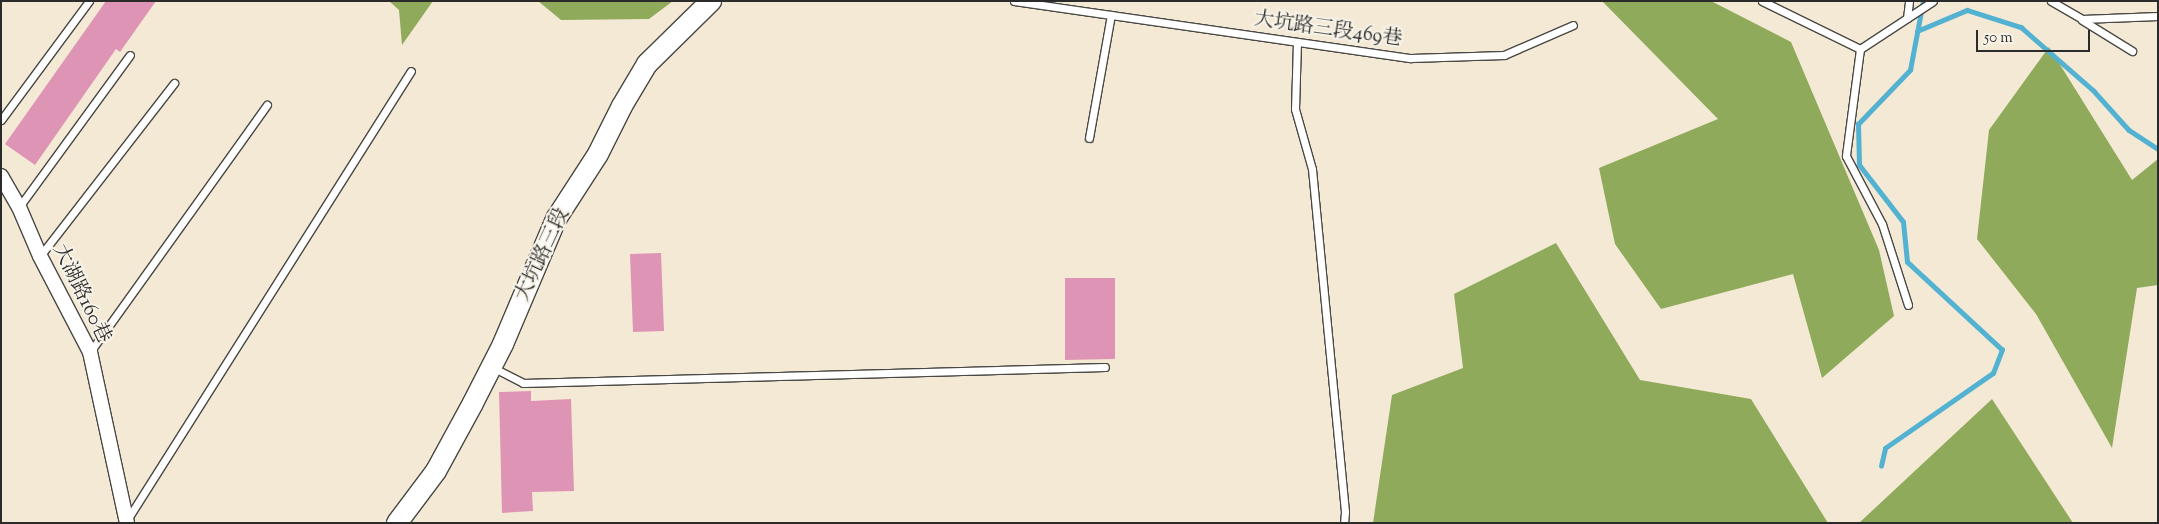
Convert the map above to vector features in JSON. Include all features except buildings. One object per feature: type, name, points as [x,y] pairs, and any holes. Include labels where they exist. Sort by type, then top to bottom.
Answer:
[{"type":"street","name":"大坑路三段","points":[[396,523],[436,471],[492,367],[530,285],[556,219],[598,154],[622,106],[648,64],[710,1]]},
{"type":"street","name":"大湖路160巷","points":[[1,176],[19,207],[40,256],[90,352],[127,522]]},
{"type":"lane","points":[[1,120],[90,1]]},
{"type":"lane","name":"大坑路三段469巷","points":[[1014,1],[1411,58],[1504,55],[1573,25]]},
{"type":"lane","points":[[1762,1],[1860,49]]},
{"type":"lane","points":[[1909,1],[1910,16]]},
{"type":"lane","points":[[1908,306],[1882,224],[1846,156],[1860,49],[1934,1]]},
{"type":"lane","points":[[2051,1],[2132,51]]},
{"type":"lane","points":[[1089,138],[1111,15]]},
{"type":"lane","points":[[2082,20],[2158,16]]},
{"type":"lane","points":[[1297,42],[1295,109],[1312,169],[1344,502],[1344,523]]},
{"type":"lane","points":[[19,207],[130,55]]},
{"type":"lane","points":[[127,522],[411,71]]},
{"type":"lane","points":[[40,256],[174,84]]},
{"type":"lane","points":[[90,352],[267,105]]},
{"type":"lane","points":[[492,367],[523,383],[1105,367]]},
{"type":"green space","points":[[389,1],[433,1],[402,45],[399,10]]},
{"type":"green space","points":[[538,1],[673,1],[649,19],[561,20]]},
{"type":"green space","points":[[1602,1],[1711,1],[1791,42],[1879,250],[1894,316],[1822,378],[1793,274],[1661,309],[1615,244],[1599,168],[1718,119]]},
{"type":"green space","points":[[2049,47],[2132,180],[2158,159],[2158,285],[2137,288],[2112,448],[2036,314],[1977,239],[1989,130]]},
{"type":"green space","points":[[1556,243],[1640,380],[1751,399],[1828,523],[1373,523],[1392,395],[1463,368],[1454,294]]},
{"type":"green space","points":[[1992,399],[2073,523],[1859,523]]},
{"type":"waterway","points":[[1881,466],[1885,448],[1993,373],[2002,350],[1907,262],[1903,222],[1859,165],[1858,124],[1910,70],[1923,1]]},
{"type":"waterway","points":[[1917,31],[1967,10],[2021,27],[2094,91],[2129,130],[2158,149]]}]
